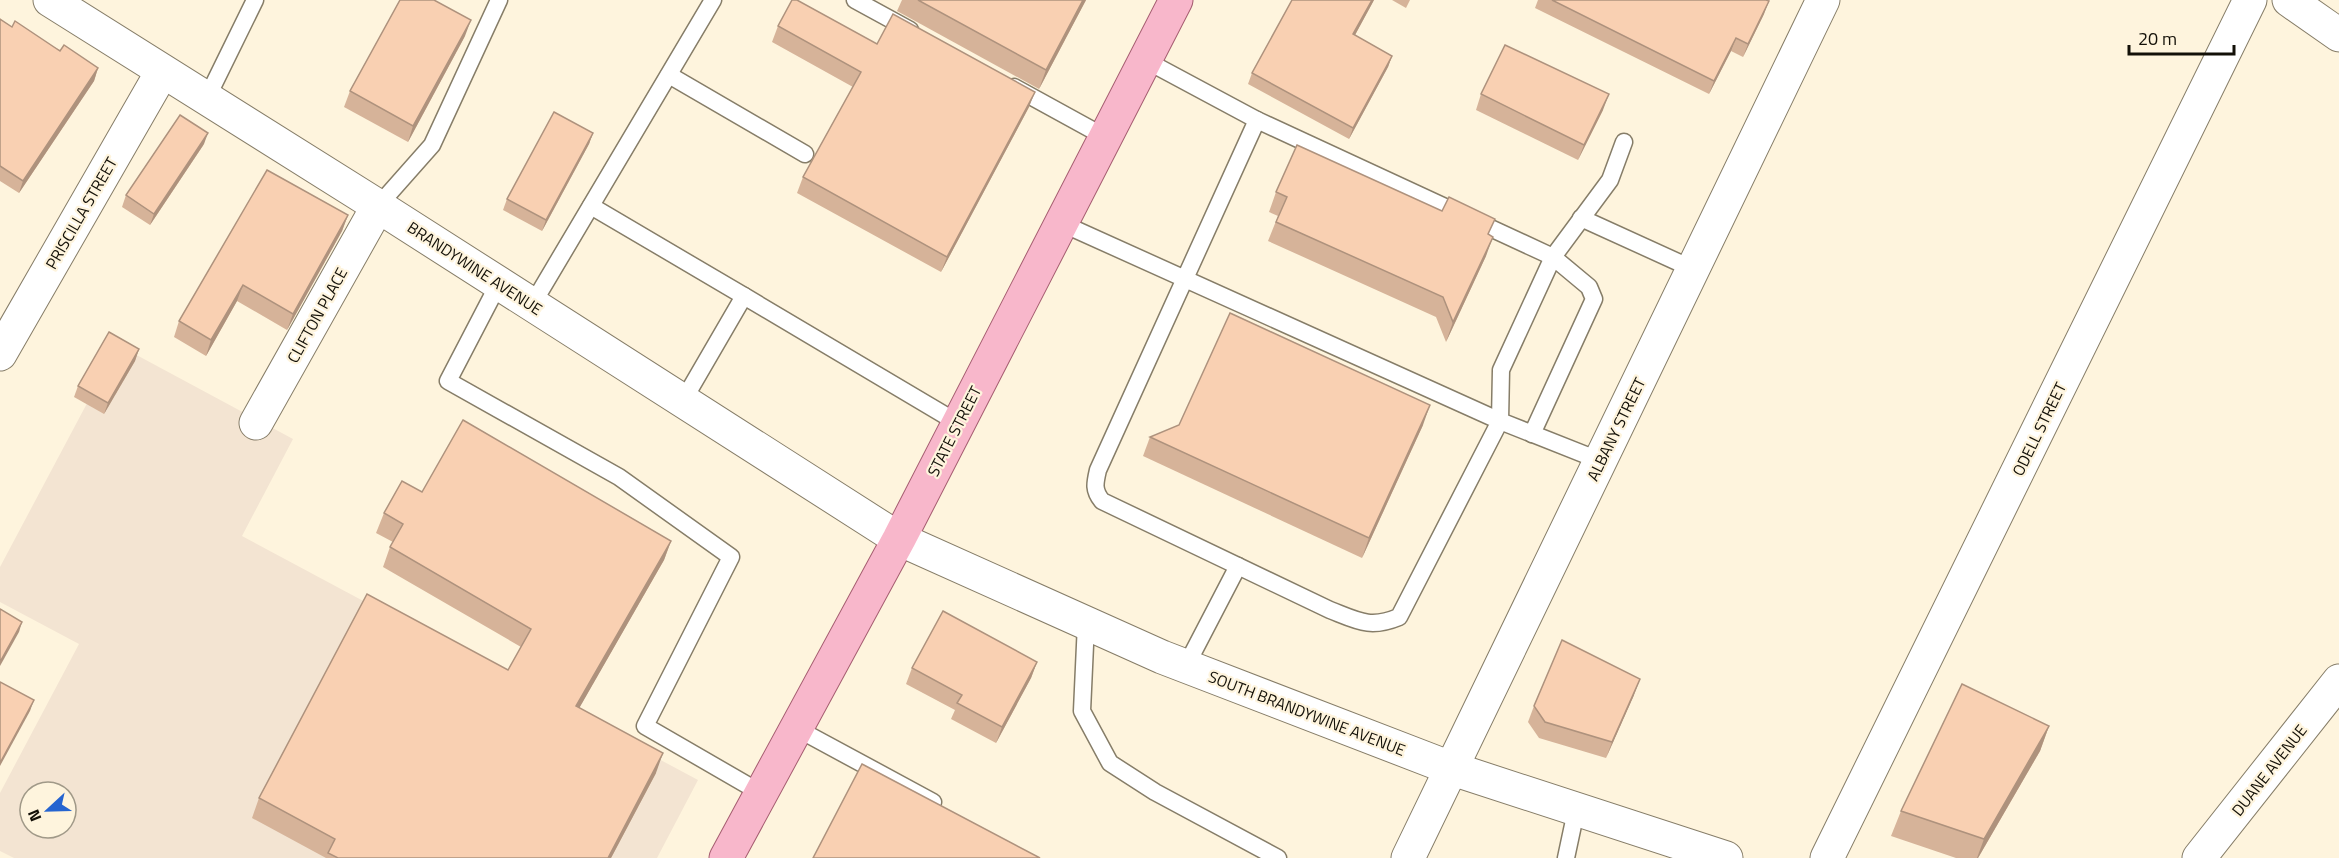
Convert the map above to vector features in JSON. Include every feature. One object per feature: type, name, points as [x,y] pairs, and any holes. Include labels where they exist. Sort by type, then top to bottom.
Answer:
[{"type":"main road","name":"STATE STREET","points":[[726,858],[898,539],[1176,0]]},
{"type":"street","name":"BRANDYWINE AVENUE","points":[[50,0],[378,206],[898,539]]},
{"type":"street","name":"ALBANY STREET","points":[[1408,858],[1823,0]]},
{"type":"street","name":"ODELL STREET","points":[[1827,858],[2250,0]]},
{"type":"street","points":[[2289,0],[2339,35]]},
{"type":"street","name":"PRISCILLA STREET","points":[[0,354],[162,72]]},
{"type":"street","name":"CLIFTON PLACE","points":[[255,423],[378,206]]},
{"type":"street","name":"SOUTH BRANDYWINE AVENUE","points":[[898,539],[1185,666],[1453,769],[1576,811],[1726,858]]},
{"type":"street","name":"DUANE AVENUE","points":[[2199,858],[2339,681]]},
{"type":"lane","points":[[206,100],[255,0]]},
{"type":"lane","points":[[378,206],[432,145],[499,0]]},
{"type":"lane","points":[[532,304],[713,0]]},
{"type":"lane","points":[[855,0],[928,40]]},
{"type":"lane","points":[[1145,60],[1257,120],[1553,257],[1589,287],[1594,299],[1532,434]]},
{"type":"lane","points":[[669,75],[805,154]]},
{"type":"lane","points":[[1001,80],[1105,137]]},
{"type":"lane","points":[[1257,120],[1098,470],[1094,487],[1102,501],[1330,610],[1366,624],[1383,624],[1399,617],[1500,421],[1501,370],[1553,257],[1610,180],[1624,142]]},
{"type":"lane","points":[[591,206],[958,423]]},
{"type":"lane","points":[[1581,218],[1693,269]]},
{"type":"lane","points":[[1061,223],[1500,421],[1600,461]]},
{"type":"lane","points":[[499,283],[448,381],[619,477],[731,557],[645,726],[761,793]]},
{"type":"lane","points":[[683,401],[744,296]]},
{"type":"lane","points":[[1185,666],[1238,566]]},
{"type":"lane","points":[[1086,623],[1082,711],[1110,763],[1155,792],[1278,858]]},
{"type":"lane","points":[[796,728],[948,810]]},
{"type":"lane","points":[[1566,858],[1576,811]]},
{"type":"shaded area","points":[[118,345],[293,439],[242,536],[698,780],[657,858],[14,858],[0,851],[0,793],[79,644],[0,602],[0,567]]},
{"type":"building","points":[[400,0],[434,0],[471,20],[413,126],[350,91]]},
{"type":"building","points":[[792,0],[797,0],[877,44],[893,14],[1035,92],[947,257],[803,177],[861,72],[778,26]]},
{"type":"building","points":[[918,0],[1083,0],[1046,70]]},
{"type":"building","points":[[1292,0],[1372,0],[1353,34],[1392,56],[1353,128],[1252,73]]},
{"type":"building","points":[[1552,0],[1769,1],[1748,44],[1736,38],[1714,81]]},
{"type":"building","points":[[0,19],[12,27],[15,21],[60,51],[64,45],[98,68],[23,181],[0,166]]},
{"type":"building","points":[[1505,45],[1609,94],[1584,145],[1481,94]]},
{"type":"building","points":[[554,112],[593,133],[546,220],[507,199]]},
{"type":"building","points":[[180,115],[208,133],[154,214],[126,195]]},
{"type":"building","points":[[1297,145],[1442,211],[1449,197],[1495,219],[1488,234],[1493,237],[1453,322],[1443,297],[1276,222],[1287,197],[1276,192]]},
{"type":"building","points":[[267,170],[348,215],[293,314],[243,285],[211,340],[179,321]]},
{"type":"building","points":[[1230,313],[1430,405],[1369,538],[1150,437],[1179,425]]},
{"type":"building","points":[[109,332],[139,349],[108,403],[78,386]]},
{"type":"building","points":[[463,420],[671,541],[576,706],[663,753],[608,858],[338,858],[328,853],[335,839],[259,798],[367,594],[508,670],[531,629],[390,547],[403,524],[384,513],[402,481],[422,492]]},
{"type":"building","points":[[0,609],[22,622],[0,662]]},
{"type":"building","points":[[943,611],[1037,662],[1002,727],[957,703],[962,695],[912,668]]},
{"type":"building","points":[[1562,640],[1640,679],[1612,742],[1545,722],[1534,706]]},
{"type":"building","points":[[0,682],[34,700],[0,763]]},
{"type":"building","points":[[1962,684],[2049,726],[1984,839],[1901,811]]},
{"type":"building","points":[[862,764],[1040,858],[813,858]]}]
